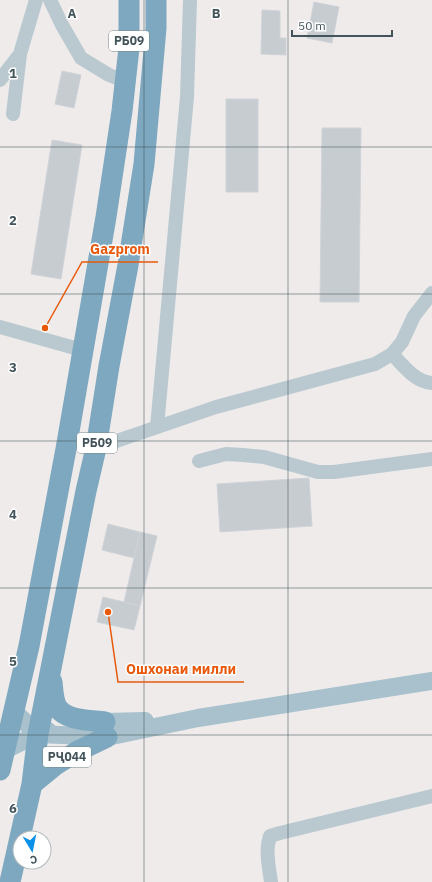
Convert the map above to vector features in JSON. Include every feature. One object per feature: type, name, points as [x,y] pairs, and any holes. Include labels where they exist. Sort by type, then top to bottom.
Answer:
[{"type":"highway","name":"РБ09","points":[[2,760],[29,646],[63,464],[106,217],[129,48],[129,0]]},
{"type":"highway","name":"РБ09","points":[[10,882],[32,784],[38,734],[86,491],[96,448],[135,223],[144,164],[156,28],[156,0]]},
{"type":"highway","points":[[106,217],[108,228],[114,231],[121,232],[135,223]]},
{"type":"highway","points":[[98,263],[103,251],[114,247],[120,249],[126,257],[128,265]]},
{"type":"highway","name":"РҶ044","points":[[51,674],[57,708],[69,717],[106,730]]},
{"type":"highway","name":"РҶ044","points":[[32,784],[54,766],[106,730]]},
{"type":"main road","name":"РҶ044","points":[[106,730],[198,718],[432,681]]},
{"type":"main road","points":[[14,712],[38,734]]},
{"type":"main road","points":[[2,760],[38,734],[106,730]]},
{"type":"street","points":[[13,114],[20,54],[36,0]]},
{"type":"street","points":[[50,0],[62,25],[81,58],[109,75],[125,81]]},
{"type":"street","points":[[157,427],[188,97],[190,0]]},
{"type":"street","points":[[0,80],[20,54]]},
{"type":"street","points":[[96,448],[216,407],[375,364],[392,354],[402,342],[414,316],[432,293]]},
{"type":"street","points":[[0,327],[82,350]]},
{"type":"street","points":[[392,354],[415,377],[424,383],[432,383]]},
{"type":"street","points":[[199,461],[226,454],[243,455],[264,457],[318,472],[334,472],[432,459]]},
{"type":"street","points":[[271,882],[267,853],[267,843],[270,836],[432,796]]},
{"type":"building","points":[[314,2],[339,7],[332,43],[307,38]]},
{"type":"building","points":[[262,10],[280,11],[280,38],[286,38],[286,55],[261,54]]},
{"type":"building","points":[[62,71],[81,75],[74,108],[55,104]]},
{"type":"building","points":[[226,99],[258,99],[258,192],[226,192]]},
{"type":"building","points":[[322,128],[361,128],[359,302],[320,302]]},
{"type":"building","points":[[52,140],[82,145],[61,279],[31,274]]},
{"type":"building","points":[[309,478],[312,526],[220,532],[217,484]]},
{"type":"building","points":[[108,524],[140,532],[134,558],[102,550]]},
{"type":"building","points":[[140,532],[157,536],[140,606],[124,602]]},
{"type":"building","points":[[103,597],[140,606],[134,630],[97,622]]},
{"type":"place","name":"Gazprom","points":[[45,328]]},
{"type":"place","name":"Ошхонаи милли","points":[[108,612]]}]
